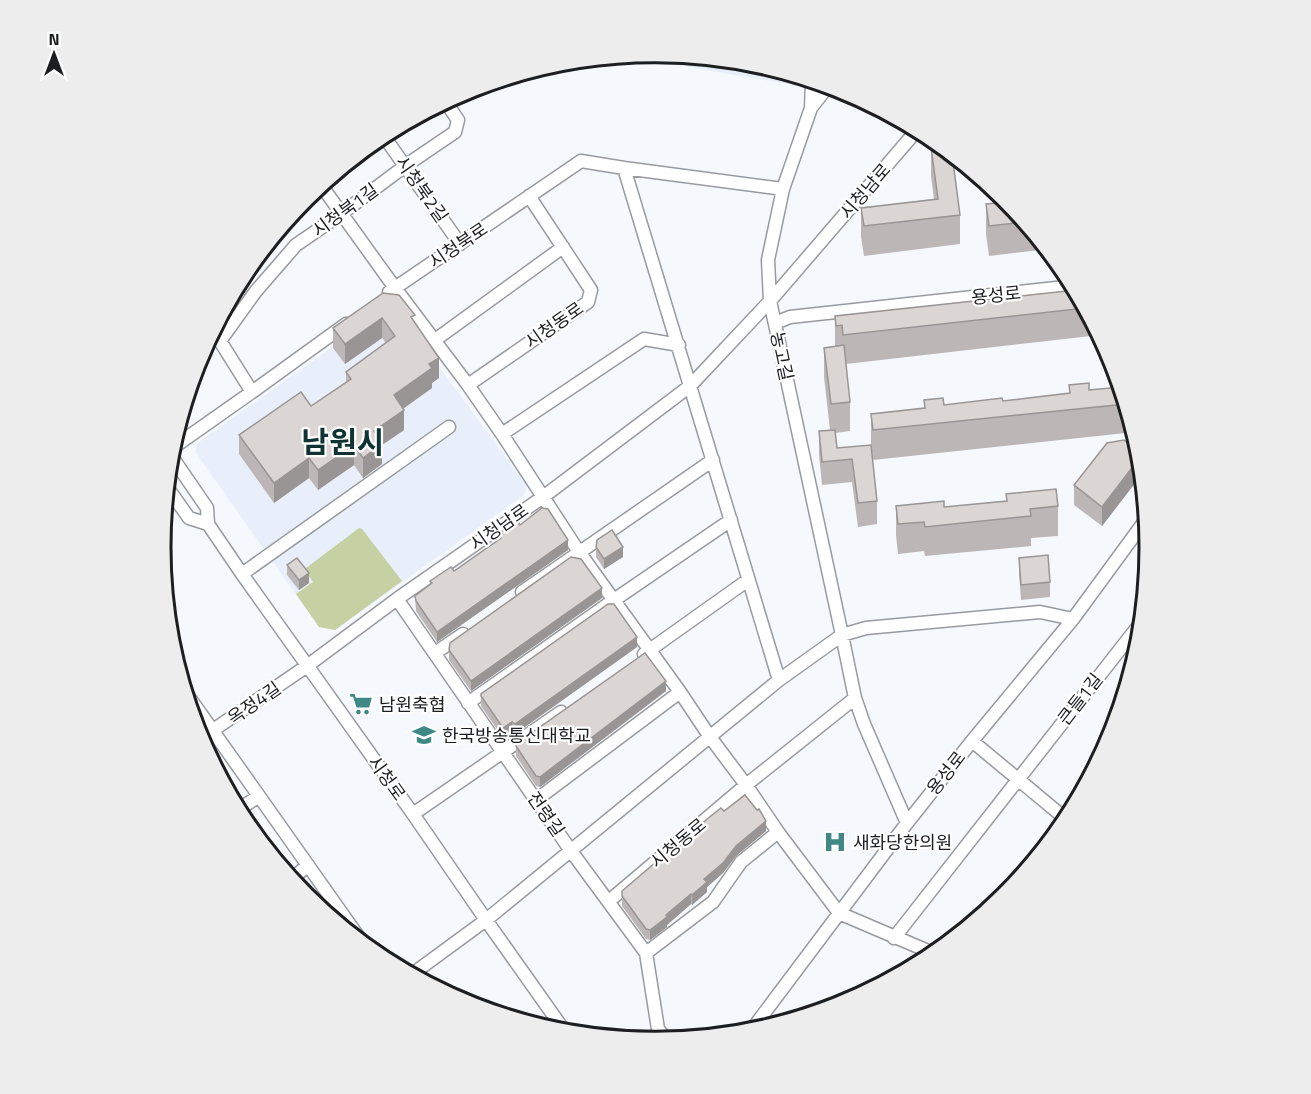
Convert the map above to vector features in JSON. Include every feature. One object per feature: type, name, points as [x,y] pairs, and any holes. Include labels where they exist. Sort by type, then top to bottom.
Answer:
[{"type":"street","points":[[811,108],[812,89]]},
{"type":"street","name":"농고길","points":[[823,93],[811,108],[783,189],[768,260],[770,301],[855,698],[907,823]]},
{"type":"street","name":"시청북1길","points":[[252,392],[220,341],[256,291],[296,245],[455,132],[458,120],[451,109]]},
{"type":"street","name":"시청남로","points":[[307,666],[397,599],[543,497],[690,386],[770,301],[911,137]]},
{"type":"street","name":"시청북2길","points":[[389,144],[460,244]]},
{"type":"street","name":"시청북로","points":[[376,302],[581,161],[783,189]]},
{"type":"street","points":[[624,168],[779,680]]},
{"type":"street","points":[[326,192],[468,385],[579,552],[839,914],[923,949]]},
{"type":"street","name":"시청동로","points":[[468,385],[588,302],[591,290],[529,196]]},
{"type":"street","points":[[435,340],[563,247]]},
{"type":"street","name":"용성로","points":[[775,323],[790,317],[1064,287]]},
{"type":"street","points":[[184,440],[357,316]]},
{"type":"street","points":[[502,434],[644,339],[678,345]]},
{"type":"street","points":[[242,574],[449,427]]},
{"type":"street","points":[[512,599],[713,460]]},
{"type":"street","name":"시청로","points":[[179,467],[207,508],[208,524],[242,574],[558,1021]]},
{"type":"street","name":"시청로","points":[[175,498],[189,518],[208,524]]},
{"type":"street","points":[[468,703],[731,520]]},
{"type":"street","name":"용성로","points":[[759,1020],[907,823],[1073,619],[1139,529]]},
{"type":"street","points":[[630,663],[748,580]]},
{"type":"street","name":"전령길","points":[[397,599],[571,850],[646,952],[660,1031]]},
{"type":"street","points":[[419,969],[486,920],[779,680],[842,635],[866,628],[1040,612],[1073,619]]},
{"type":"street","points":[[435,653],[474,626]]},
{"type":"street","name":"큰들1길","points":[[894,938],[1131,635]]},
{"type":"street","name":"옥정4길","points":[[209,733],[307,666]]},
{"type":"street","points":[[536,800],[680,692]]},
{"type":"street","name":"시청동로","points":[[609,901],[855,698]]},
{"type":"street","points":[[413,814],[572,704]]},
{"type":"street","points":[[200,712],[347,920]]},
{"type":"street","points":[[972,741],[1059,814]]},
{"type":"street","points":[[246,805],[259,796]]},
{"type":"street","points":[[646,952],[713,902],[741,862],[778,832]]},
{"type":"street","points":[[299,873],[308,865]]},
{"type":"shaded area","points":[[673,64],[750,72],[797,84],[794,85]]},
{"type":"shaded area","points":[[383,311],[400,314],[527,486],[524,495],[335,630],[319,627],[196,453],[196,444]]},
{"type":"green space","points":[[359,528],[402,581],[335,630],[319,627],[296,594],[313,582],[306,568]]},
{"type":"building","points":[[931,150],[954,166],[960,215],[864,226],[861,208],[938,199]]},
{"type":"building","points":[[996,203],[1015,223],[989,226],[986,204]]},
{"type":"building","points":[[1066,291],[1077,309],[843,335],[842,325],[836,326],[835,316]]},
{"type":"building","points":[[383,293],[399,295],[415,315],[411,317],[439,358],[429,364],[432,368],[394,395],[404,410],[374,431],[382,444],[363,458],[354,445],[318,470],[309,458],[274,483],[239,435],[301,392],[311,406],[351,379],[346,372],[395,336],[382,318],[345,344],[333,328]]},
{"type":"building","points":[[844,345],[850,402],[831,404],[824,348]]},
{"type":"building","points":[[1089,383],[1089,390],[1113,388],[1118,405],[873,430],[871,414],[925,408],[924,400],[943,398],[944,405],[1002,398],[1003,401],[1070,393],[1069,385]]},
{"type":"building","points":[[835,430],[837,448],[871,445],[877,501],[858,503],[852,459],[822,462],[819,431]]},
{"type":"building","points":[[1124,440],[1128,443],[1132,467],[1102,507],[1074,485],[1107,443]]},
{"type":"building","points":[[1056,489],[1058,506],[1030,509],[1031,516],[925,527],[924,522],[898,524],[896,506],[944,501],[944,507],[1007,501],[1006,494]]},
{"type":"building","points":[[542,508],[548,509],[568,540],[437,632],[415,596],[432,583],[430,581],[451,567],[454,571],[501,538],[498,534],[517,520],[520,525]]},
{"type":"building","points":[[612,530],[623,547],[604,559],[596,547],[597,540]]},
{"type":"building","points":[[1048,555],[1050,582],[1021,585],[1019,558]]},
{"type":"building","points":[[571,557],[581,559],[602,588],[471,681],[449,650],[450,643]]},
{"type":"building","points":[[297,558],[309,573],[299,580],[287,565]]},
{"type":"building","points":[[608,604],[614,604],[637,637],[515,724],[512,722],[503,728],[481,694]]},
{"type":"building","points":[[645,653],[666,681],[540,777],[536,776],[516,744]]},
{"type":"building","points":[[745,795],[757,810],[759,809],[766,821],[736,846],[723,863],[704,879],[707,882],[666,915],[667,917],[650,930],[646,929],[622,896],[622,891],[677,844],[679,846],[721,808],[724,811]]},
{"type":"place","name":"남원축협","points":[[361,704]]},
{"type":"place","name":"한국방송통신대학교","points":[[424,735]]},
{"type":"place","name":"새화당한의원","points":[[835,842]]},
{"type":"district","name":"남원시","points":[[343,442]]}]
